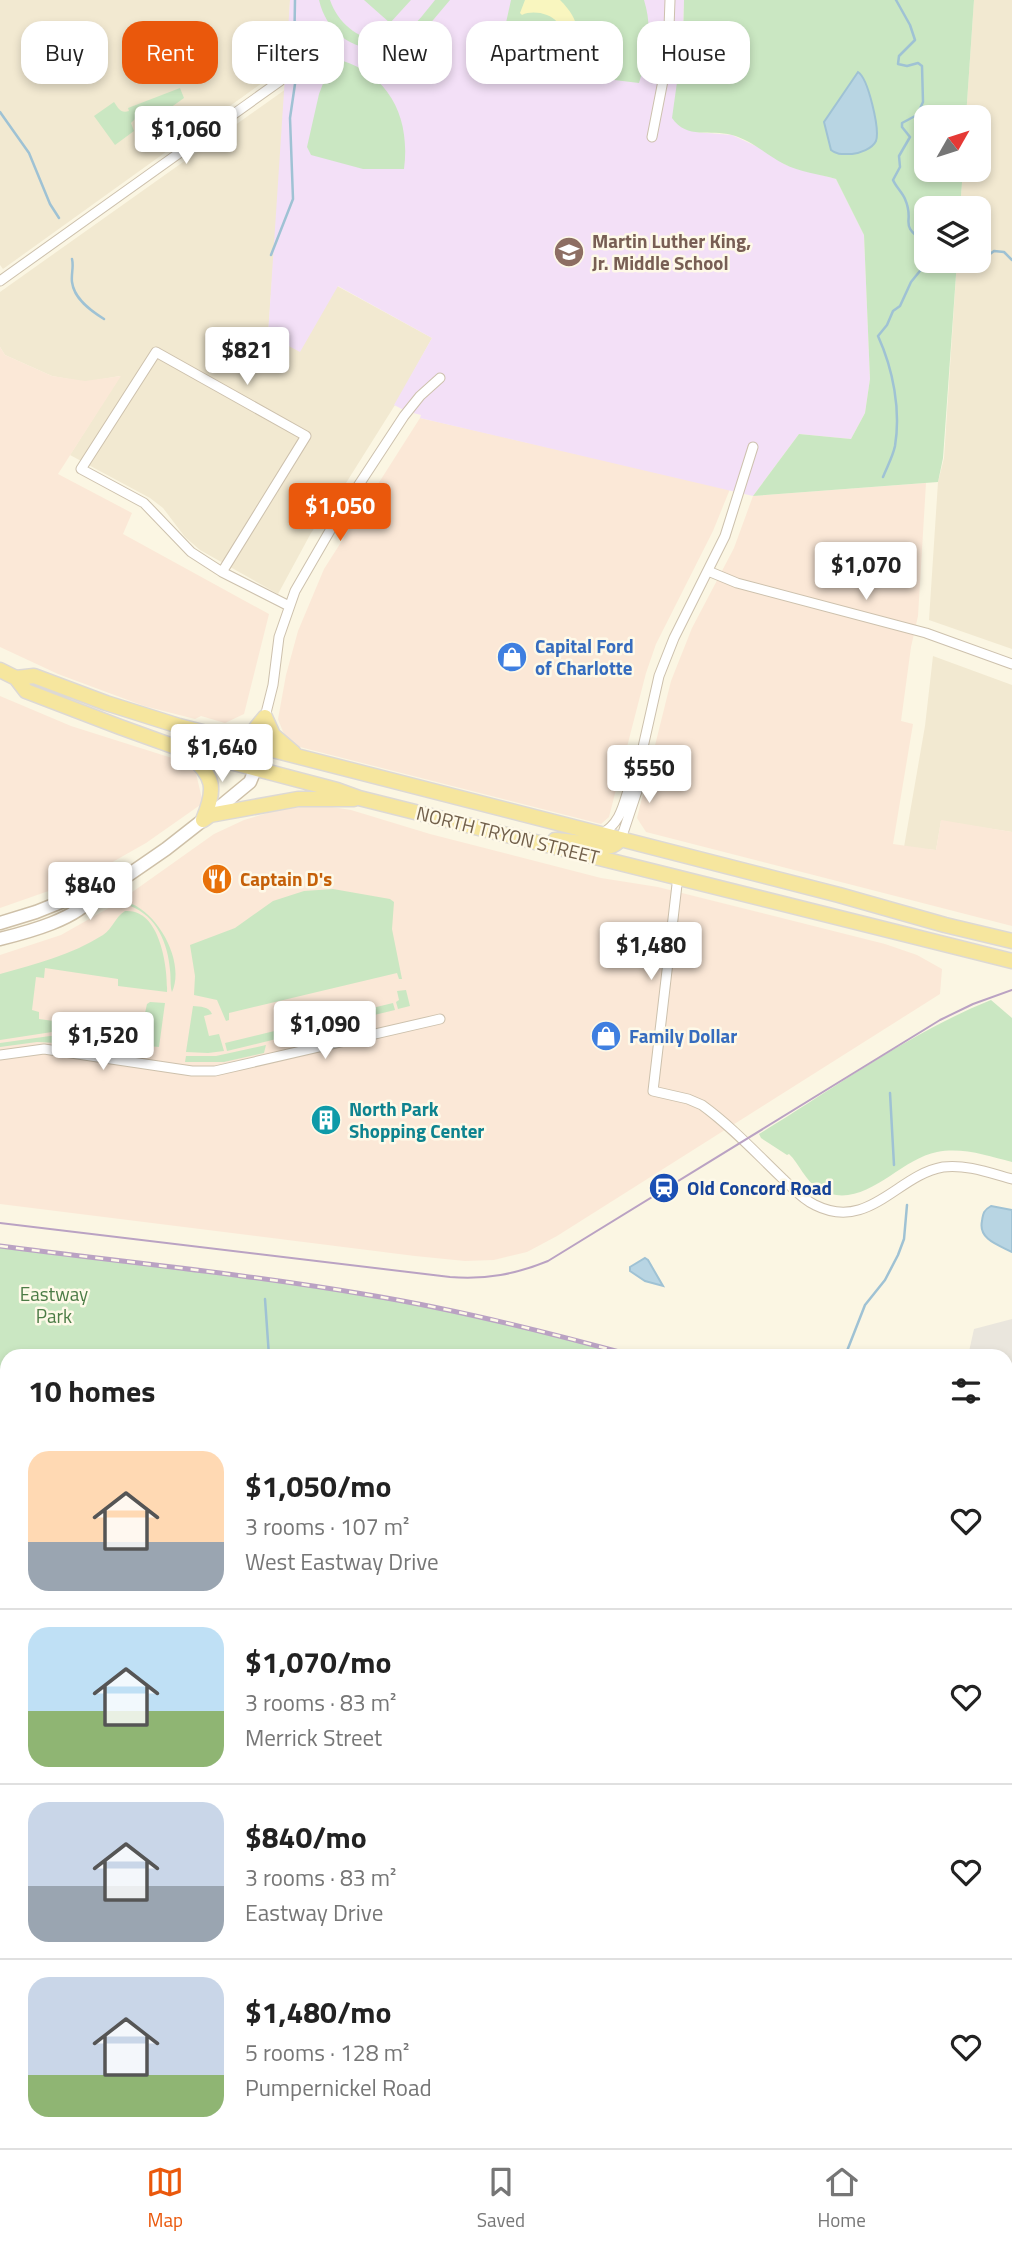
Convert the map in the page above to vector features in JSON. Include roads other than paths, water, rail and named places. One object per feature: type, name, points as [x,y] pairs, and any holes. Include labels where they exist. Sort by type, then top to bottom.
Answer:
[{"type":"main road","name":"NORTH TRYON STREET","points":[[0,670],[16,678],[26,691],[181,749],[337,790],[359,799],[678,876],[889,931],[994,954],[1012,961]]},
{"type":"main road","name":"NORTH TRYON STREET","points":[[16,678],[34,676],[151,718],[1012,941]]},
{"type":"main road","points":[[233,740],[252,733],[265,717],[273,735],[298,756]]},
{"type":"main road","points":[[0,923],[81,894],[94,895],[137,870],[246,786],[256,770],[264,748]]},
{"type":"main road","points":[[181,749],[204,768],[209,778],[212,797],[206,817]]},
{"type":"main road","points":[[206,817],[298,799],[359,799]]},
{"type":"main road","points":[[519,837],[606,846],[621,839]]},
{"type":"main road","points":[[0,939],[41,927],[87,905],[94,895]]},
{"type":"main road","points":[[994,954],[1012,972]]},
{"type":"street","points":[[652,137],[668,55],[670,0]]},
{"type":"street","points":[[1,277],[276,84]]},
{"type":"street","points":[[222,572],[306,436],[156,352],[81,469],[144,503],[191,552],[222,572],[289,606]]},
{"type":"street","points":[[265,717],[273,685],[279,637],[295,591],[339,515],[404,416],[420,396],[440,378]]},
{"type":"street","points":[[621,839],[641,779],[639,765],[648,715],[659,677],[674,638],[725,536],[753,447]]},
{"type":"street","points":[[708,571],[737,583],[926,633],[1012,664]]},
{"type":"street","points":[[601,834],[611,829],[618,821],[631,777],[639,765]]},
{"type":"street","points":[[678,876],[653,1091],[691,1100],[706,1108],[807,1200],[827,1210],[845,1212],[866,1208],[924,1174],[943,1167],[963,1167],[1012,1179]]},
{"type":"street","points":[[0,1055],[44,1049],[192,1071],[215,1071],[440,1019]]},
{"type":"water","points":[[858,72],[866,84],[872,104],[876,141],[862,152],[838,153],[831,150],[824,122]]},
{"type":"water","points":[[991,1206],[1012,1210],[1012,1252],[990,1241],[983,1232],[983,1214]]},
{"type":"water","points":[[645,1258],[663,1286],[645,1281],[630,1271],[630,1267]]},
{"type":"waterway","points":[[295,0],[295,21]]},
{"type":"waterway","points":[[896,0],[915,40],[899,56],[898,64],[907,66],[918,63],[922,66],[923,102],[917,115],[902,123],[910,137],[899,156],[900,167],[893,180],[904,196],[908,207],[909,227],[914,233]]},
{"type":"waterway","points":[[271,255],[293,199],[290,118],[295,84]]},
{"type":"waterway","points":[[0,112],[29,153],[50,204],[59,218]]},
{"type":"waterway","points":[[991,253],[1004,252],[1012,260]]},
{"type":"waterway","points":[[72,259],[72,282],[76,294],[104,319]]},
{"type":"waterway","points":[[883,477],[895,446],[897,418],[892,376],[878,336],[893,311],[900,306],[918,273]]},
{"type":"waterway","points":[[890,1093],[894,1165]]},
{"type":"waterway","points":[[848,1349],[865,1305],[885,1280],[898,1255],[904,1239],[907,1205]]},
{"type":"waterway","points":[[265,1299],[269,1349]]},
{"type":"tram line","points":[[0,1223],[450,1277],[476,1278],[512,1273],[548,1261],[940,1020],[1012,990]]},
{"type":"railway","points":[[0,1246],[231,1274],[369,1295],[503,1322],[609,1349]]},
{"type":"place","name":"Martin Luther King, Jr. Middle School","points":[[569,252]]},
{"type":"place","name":"Capital Ford of Charlotte","points":[[512,657]]},
{"type":"place","name":"Captain D's","points":[[217,879]]},
{"type":"place","name":"Family Dollar","points":[[606,1036]]},
{"type":"place","name":"North Park Shopping Center","points":[[326,1120]]},
{"type":"place","name":"Old Concord Road","points":[[664,1188]]},
{"type":"park label","name":"Eastway Park","points":[[54,1305]]}]
